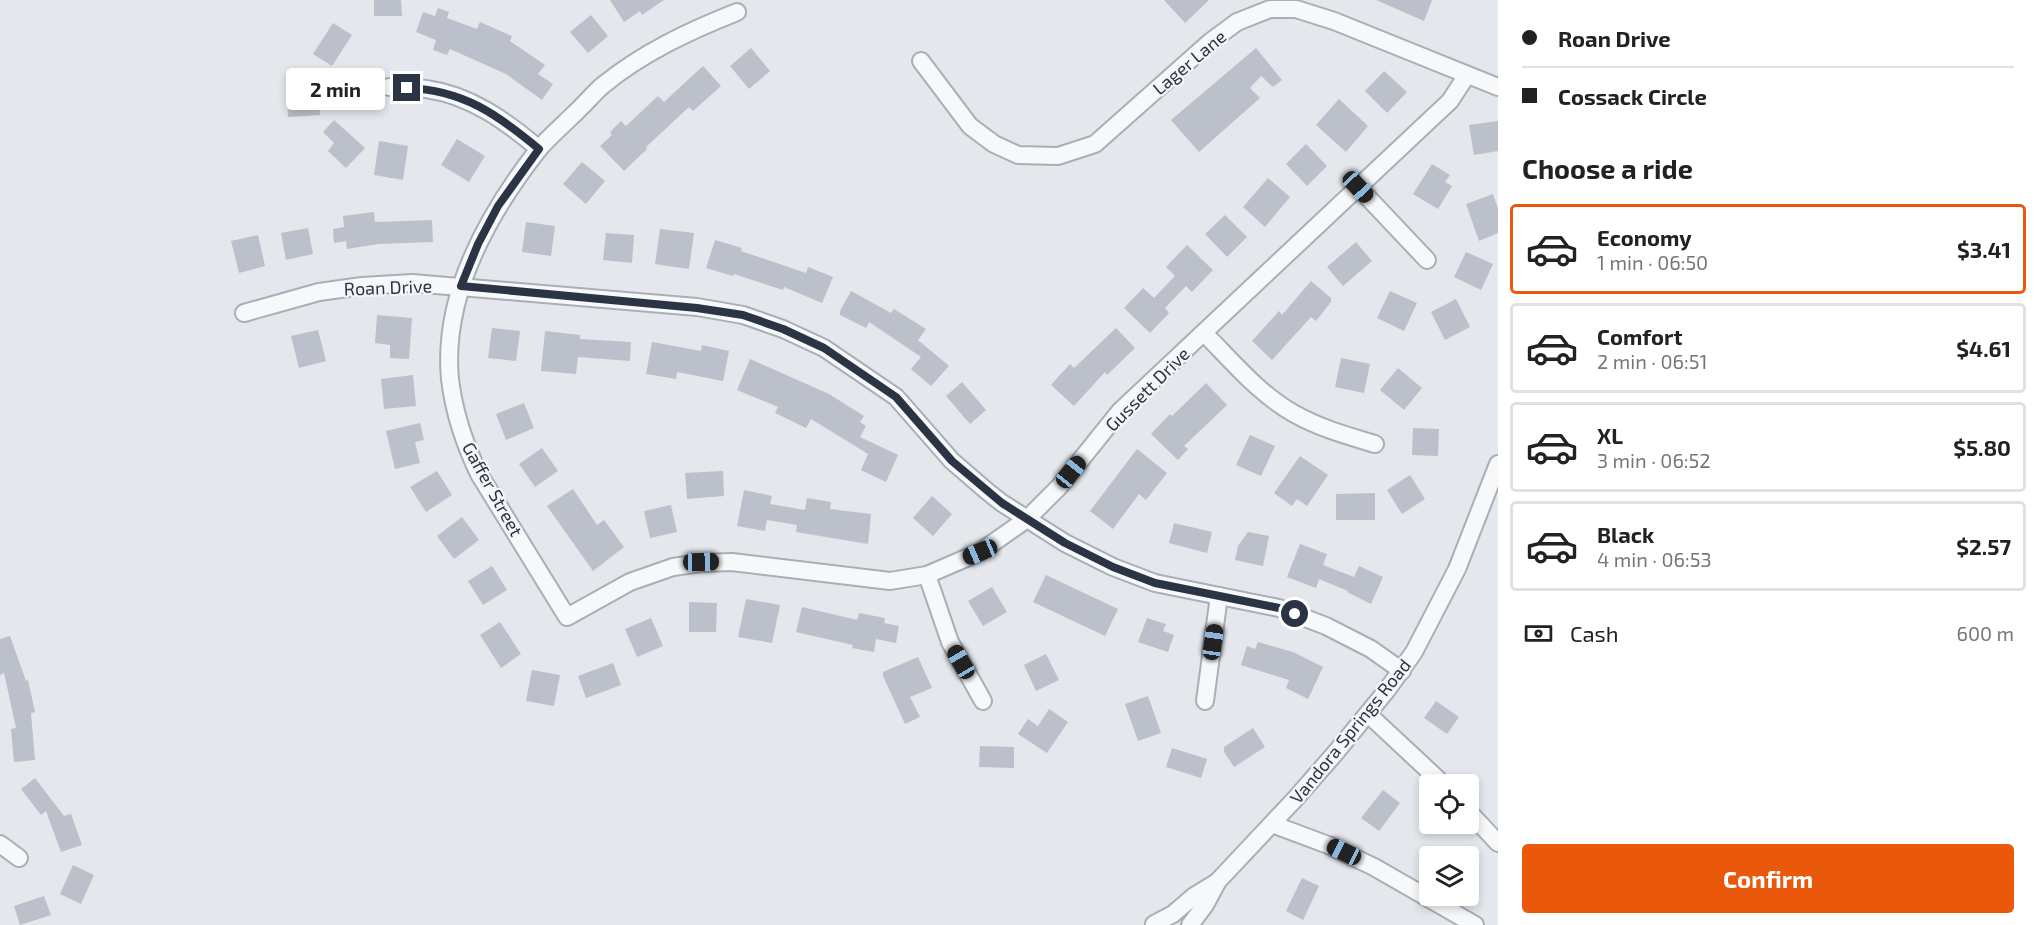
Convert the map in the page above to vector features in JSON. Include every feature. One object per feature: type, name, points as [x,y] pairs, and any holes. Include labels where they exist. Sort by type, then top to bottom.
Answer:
[{"type":"street","name":"Lager Lane","points":[[921,61],[970,126],[994,144],[1018,155],[1058,156],[1095,144],[1210,42],[1237,22],[1270,9],[1296,9],[1306,12],[1498,87]]},
{"type":"street","name":"Gaffer Street","points":[[567,617],[479,474],[467,449],[458,421],[450,377],[456,301],[478,244],[498,206],[539,149],[602,87],[638,61],[678,37],[737,12]]},
{"type":"street","name":"Gussett Drive","points":[[567,617],[630,582],[673,567],[701,562],[732,562],[890,581],[927,575],[980,552],[1027,519],[1059,487],[1120,411],[1450,101],[1467,75]]},
{"type":"street","points":[[389,87],[436,91],[482,106],[539,149]]},
{"type":"street","points":[[1358,187],[1427,260]]},
{"type":"street","name":"Roan Drive","points":[[244,313],[319,292],[362,286],[412,283],[697,308],[743,315],[783,329],[824,348],[896,397],[952,461],[1002,503],[1065,543],[1113,567],[1155,583],[1279,608],[1326,626],[1371,649],[1402,670]]},
{"type":"street","points":[[1204,333],[1269,396],[1293,413],[1332,431],[1376,444]]},
{"type":"street","name":"Vandora Springs Road","points":[[1150,925],[1173,914],[1194,896],[1218,881],[1272,824],[1368,714],[1402,670],[1427,631],[1444,598],[1498,464]]},
{"type":"street","points":[[927,575],[950,642],[983,701]]},
{"type":"street","points":[[1205,700],[1219,596]]},
{"type":"street","points":[[1368,714],[1432,774]]},
{"type":"street","points":[[1479,823],[1498,843]]},
{"type":"street","points":[[1272,824],[1328,845],[1374,867],[1474,925]]},
{"type":"street","points":[[0,844],[19,858]]},
{"type":"street","name":"Vandora Springs Road","points":[[1190,925],[1205,905],[1218,881]]},
{"type":"building","points":[[374,0],[401,0],[402,16],[374,16]]},
{"type":"building","points":[[610,0],[664,0],[642,15],[640,11],[624,22]]},
{"type":"building","points":[[1164,0],[1209,0],[1185,23]]},
{"type":"building","points":[[1376,0],[1432,0],[1424,21]]},
{"type":"building","points":[[438,8],[449,12],[447,18],[477,29],[480,22],[512,36],[510,41],[545,65],[538,74],[553,84],[542,100],[506,74],[450,49],[447,55],[433,50],[436,40],[416,32],[423,12],[435,16]]},
{"type":"building","points":[[591,15],[608,36],[588,53],[570,32]]},
{"type":"building","points":[[333,23],[352,35],[332,66],[313,54]]},
{"type":"building","points":[[751,48],[770,71],[749,89],[730,66]]},
{"type":"building","points":[[1256,48],[1282,80],[1273,87],[1261,76],[1250,88],[1260,98],[1199,152],[1171,120]]},
{"type":"building","points":[[703,66],[721,86],[693,111],[689,107],[624,171],[600,146],[612,135],[610,132],[621,121],[626,126],[658,96],[664,102]]},
{"type":"building","points":[[1384,71],[1407,92],[1387,113],[1365,91]]},
{"type":"building","points":[[311,75],[312,89],[318,88],[320,115],[288,117],[287,93],[297,92],[296,76]]},
{"type":"building","points":[[1339,99],[1368,126],[1346,152],[1316,125]]},
{"type":"building","points":[[334,120],[365,148],[346,168],[328,151],[334,143],[323,132]]},
{"type":"building","points":[[1498,121],[1498,151],[1474,155],[1469,125]]},
{"type":"building","points":[[457,139],[485,156],[469,182],[441,165]]},
{"type":"building","points":[[379,141],[408,146],[403,180],[374,175]]},
{"type":"building","points":[[1306,144],[1327,166],[1307,186],[1286,164]]},
{"type":"building","points":[[582,162],[605,181],[586,204],[563,184]]},
{"type":"building","points":[[1432,164],[1450,175],[1445,182],[1452,186],[1438,209],[1413,194]]},
{"type":"building","points":[[1268,178],[1290,197],[1265,227],[1243,207]]},
{"type":"building","points":[[1493,194],[1498,209],[1498,233],[1479,241],[1466,204]]},
{"type":"building","points":[[374,212],[375,222],[432,220],[433,242],[378,244],[347,249],[346,241],[334,243],[333,229],[344,227],[343,216]]},
{"type":"building","points":[[1225,215],[1247,237],[1227,257],[1205,234]]},
{"type":"building","points":[[526,222],[555,226],[551,256],[522,252]]},
{"type":"building","points":[[308,228],[313,254],[286,260],[281,233]]},
{"type":"building","points":[[660,229],[694,233],[689,269],[655,264]]},
{"type":"building","points":[[606,233],[634,235],[632,263],[603,260]]},
{"type":"building","points":[[258,235],[265,266],[239,273],[231,241]]},
{"type":"building","points":[[715,240],[806,273],[808,267],[833,277],[822,303],[784,287],[783,290],[734,274],[733,276],[706,268]]},
{"type":"building","points":[[1356,242],[1372,261],[1343,286],[1327,267]]},
{"type":"building","points":[[1187,245],[1213,270],[1192,292],[1186,286],[1165,308],[1169,313],[1150,333],[1124,308],[1143,288],[1154,298],[1175,276],[1166,267]]},
{"type":"building","points":[[1466,252],[1493,264],[1481,290],[1454,277]]},
{"type":"building","points":[[1311,281],[1331,298],[1331,302],[1316,321],[1311,317],[1272,360],[1252,341],[1279,311],[1282,315]]},
{"type":"building","points":[[851,291],[891,313],[894,309],[926,329],[918,340],[949,366],[931,386],[911,369],[921,357],[869,322],[866,328],[840,315]]},
{"type":"building","points":[[1390,291],[1417,303],[1404,331],[1377,318]]},
{"type":"building","points":[[1456,299],[1470,327],[1445,340],[1431,312]]},
{"type":"building","points":[[377,315],[412,318],[409,359],[390,358],[390,345],[375,343]]},
{"type":"building","points":[[492,328],[520,331],[516,361],[488,358]]},
{"type":"building","points":[[1116,328],[1135,348],[1107,375],[1105,372],[1074,406],[1051,385],[1070,364],[1074,368]]},
{"type":"building","points":[[318,330],[326,361],[299,368],[291,336]]},
{"type":"building","points":[[545,331],[580,335],[580,339],[631,342],[630,361],[578,357],[576,374],[541,371]]},
{"type":"building","points":[[652,342],[701,351],[702,345],[729,351],[723,381],[677,372],[676,379],[646,374]]},
{"type":"building","points":[[1341,358],[1370,364],[1364,393],[1335,387]]},
{"type":"building","points":[[750,359],[829,394],[864,416],[860,422],[866,426],[860,437],[898,455],[886,482],[861,470],[868,454],[811,419],[806,428],[775,413],[778,407],[737,390]]},
{"type":"building","points":[[1398,368],[1422,388],[1404,410],[1380,390]]},
{"type":"building","points":[[413,375],[416,406],[384,409],[381,379]]},
{"type":"building","points":[[962,382],[986,410],[970,424],[946,396]]},
{"type":"building","points":[[1206,383],[1227,405],[1184,446],[1188,449],[1178,460],[1151,434]]},
{"type":"building","points":[[524,403],[534,428],[506,440],[496,414]]},
{"type":"building","points":[[420,423],[424,440],[415,442],[420,463],[395,469],[386,431]]},
{"type":"building","points":[[1413,428],[1439,429],[1438,456],[1412,455]]},
{"type":"building","points":[[1250,435],[1275,446],[1261,476],[1236,465]]},
{"type":"building","points":[[542,448],[558,471],[535,487],[519,464]]},
{"type":"building","points":[[1137,449],[1167,473],[1146,500],[1139,494],[1113,529],[1090,511]]},
{"type":"building","points":[[1300,456],[1328,475],[1307,506],[1297,499],[1292,506],[1274,493]]},
{"type":"building","points":[[437,471],[452,495],[426,512],[410,487]]},
{"type":"building","points":[[723,471],[724,496],[687,499],[685,473]]},
{"type":"building","points":[[1410,475],[1425,499],[1402,514],[1387,490]]},
{"type":"building","points":[[573,489],[597,525],[604,520],[624,547],[593,571],[547,506]]},
{"type":"building","points":[[744,490],[772,496],[770,504],[805,510],[807,498],[831,502],[830,509],[871,514],[868,544],[796,532],[797,525],[767,520],[765,531],[737,526]]},
{"type":"building","points":[[1375,493],[1375,520],[1336,520],[1336,494]]},
{"type":"building","points":[[932,496],[952,514],[933,536],[913,518]]},
{"type":"building","points":[[671,505],[677,532],[650,538],[644,511]]},
{"type":"building","points":[[462,517],[479,540],[454,559],[437,536]]},
{"type":"building","points":[[1174,523],[1212,532],[1207,553],[1169,543]]},
{"type":"building","points":[[1248,532],[1269,536],[1263,566],[1235,560],[1238,546]]},
{"type":"building","points":[[1300,544],[1327,554],[1323,565],[1354,577],[1359,566],[1383,577],[1371,604],[1319,579],[1316,588],[1287,577]]},
{"type":"building","points":[[492,566],[507,590],[483,605],[468,581]]},
{"type":"building","points":[[1046,575],[1118,609],[1105,636],[1033,602]]},
{"type":"building","points":[[992,587],[1007,612],[983,626],[968,601]]},
{"type":"building","points":[[746,599],[780,605],[772,643],[738,637]]},
{"type":"building","points":[[689,602],[717,603],[716,632],[689,632]]},
{"type":"building","points":[[802,607],[857,620],[859,613],[885,618],[884,623],[899,626],[896,643],[876,639],[874,652],[796,632]]},
{"type":"building","points":[[651,618],[663,646],[637,657],[625,629]]},
{"type":"building","points":[[1147,618],[1166,624],[1163,631],[1174,635],[1168,652],[1138,642]]},
{"type":"building","points":[[500,622],[521,654],[501,668],[480,635]]},
{"type":"building","points":[[10,636],[26,681],[28,680],[35,712],[31,713],[35,760],[14,762],[11,729],[16,728],[4,673],[0,675],[0,639]]},
{"type":"building","points":[[1258,642],[1293,652],[1323,667],[1308,699],[1286,688],[1289,680],[1241,665],[1247,646],[1255,649]]},
{"type":"building","points":[[1046,654],[1059,680],[1036,691],[1024,665]]},
{"type":"building","points":[[918,657],[932,688],[910,697],[920,717],[905,724],[883,672]]},
{"type":"building","points":[[613,663],[621,685],[586,698],[578,676]]},
{"type":"building","points":[[532,670],[560,675],[554,706],[526,701]]},
{"type":"building","points":[[1148,696],[1161,733],[1138,741],[1125,704]]},
{"type":"building","points":[[1436,701],[1459,717],[1447,734],[1424,718]]},
{"type":"building","points":[[1049,709],[1068,722],[1047,753],[1018,734],[1028,719],[1038,726]]},
{"type":"building","points":[[1253,728],[1265,747],[1234,767],[1224,752],[1224,747]]},
{"type":"building","points":[[980,746],[1014,747],[1014,768],[979,767]]},
{"type":"building","points":[[1172,748],[1207,759],[1201,778],[1166,767]]},
{"type":"building","points":[[35,778],[64,816],[71,814],[82,845],[61,852],[46,811],[41,815],[21,789]]},
{"type":"building","points":[[1383,790],[1400,803],[1379,831],[1361,818]]},
{"type":"building","points":[[73,865],[94,875],[81,904],[60,894]]},
{"type":"building","points":[[1302,878],[1319,886],[1303,920],[1286,911]]},
{"type":"building","points":[[44,896],[51,915],[20,925],[14,906]]},
{"type":"route","points":[[407,88],[447,93],[482,106],[539,149],[498,206],[478,244],[461,286],[697,308],[743,315],[783,329],[824,348],[896,397],[952,461],[1002,503],[1065,543],[1113,567],[1155,583],[1279,608],[1295,614]]}]
